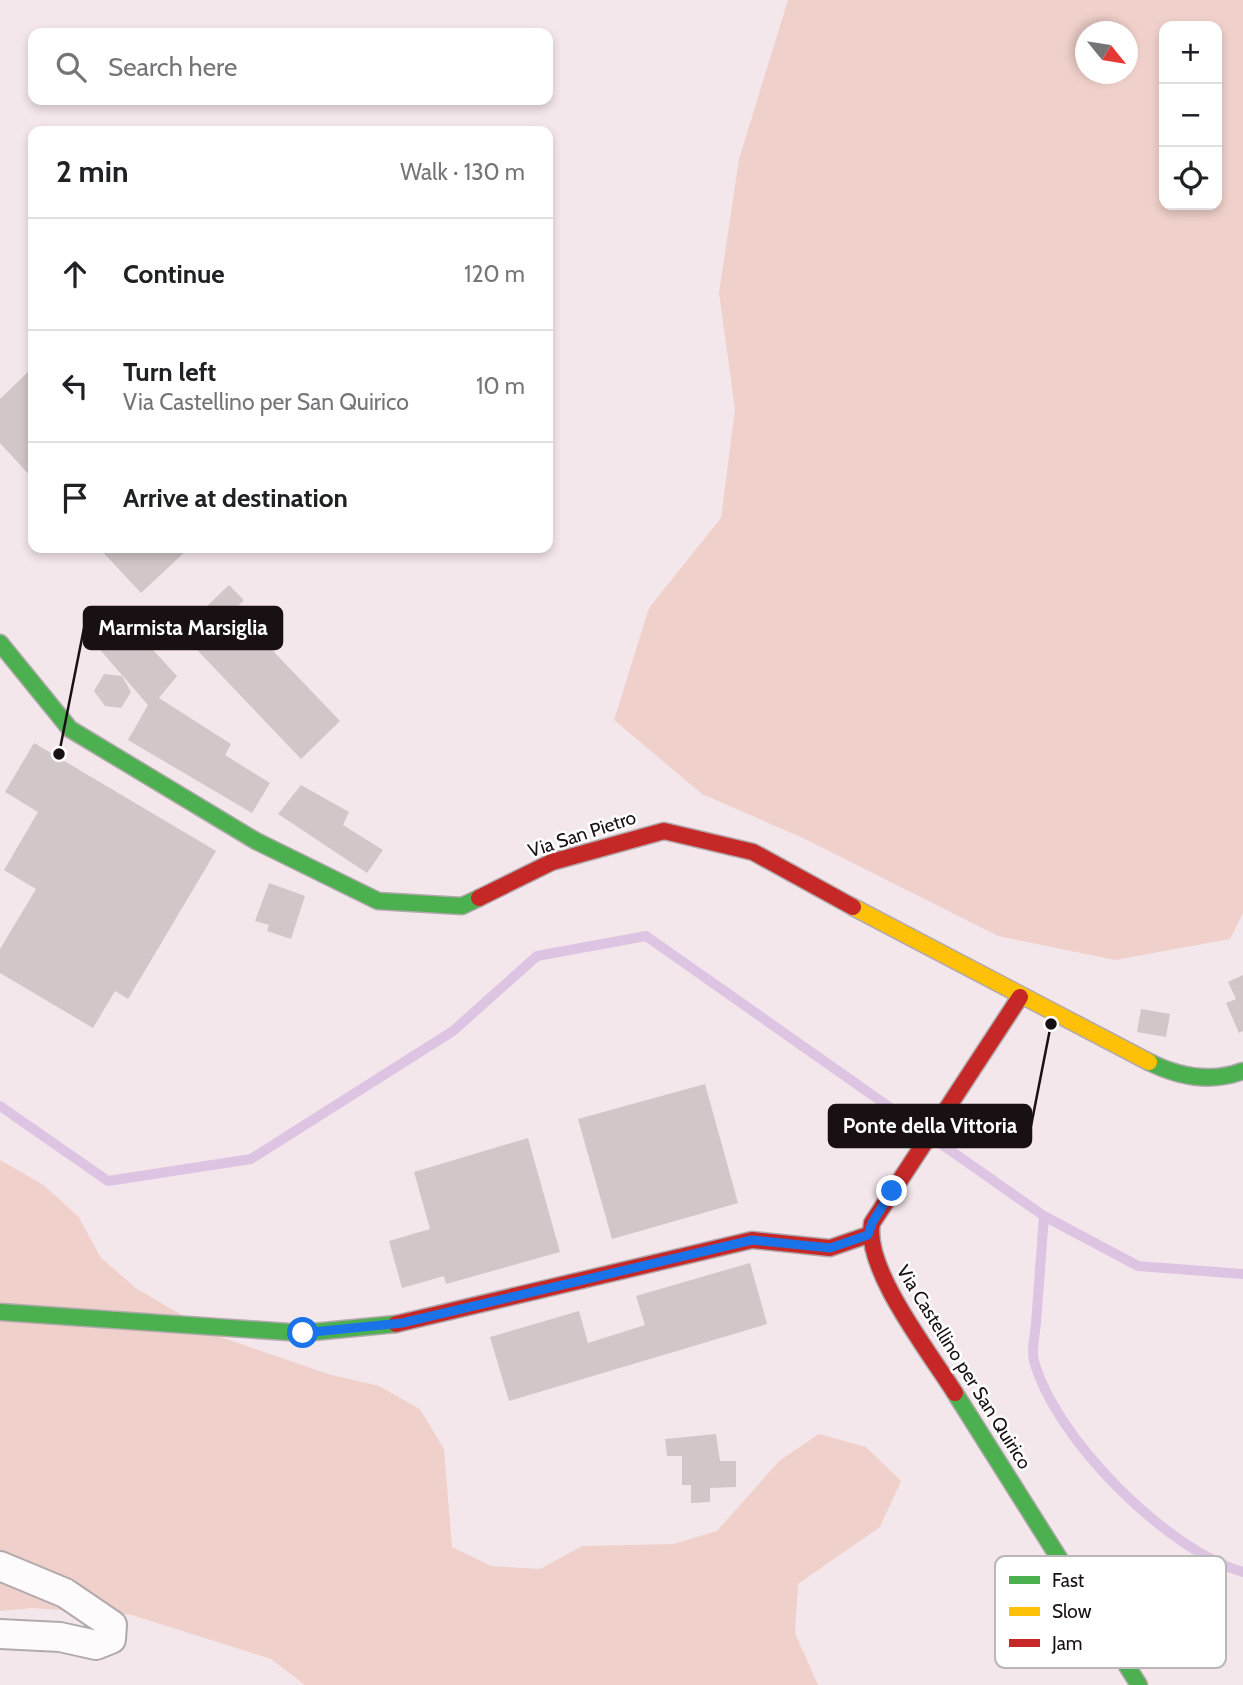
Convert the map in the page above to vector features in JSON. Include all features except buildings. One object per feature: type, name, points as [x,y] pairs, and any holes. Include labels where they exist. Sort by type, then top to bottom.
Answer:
[{"type":"street","name":"Via San Pietro","points":[[0,643],[70,729],[256,841],[379,901],[462,906],[552,862],[664,831],[753,852],[1020,997],[1168,1072],[1202,1077],[1243,1071]]},
{"type":"street","points":[[0,1312],[303,1333],[402,1323],[752,1240],[830,1248],[868,1235],[872,1223],[892,1191],[1020,997]]},
{"type":"street","name":"Via Castellino per San Quirico","points":[[868,1235],[874,1262],[891,1293],[1057,1556]]},
{"type":"street","points":[[0,1566],[65,1593],[112,1625],[111,1639],[96,1645],[60,1637],[0,1634]]},
{"type":"street","name":"Via Castellino per San Quirico","points":[[1128,1668],[1139,1685]]},
{"type":"shaded area","points":[[788,0],[1243,0],[1243,913],[1230,939],[1115,960],[998,936],[803,838],[702,794],[614,720],[649,608],[721,518],[735,409],[719,293],[739,159]]},
{"type":"shaded area","points":[[0,1160],[42,1184],[78,1216],[101,1258],[137,1289],[218,1336],[328,1374],[379,1386],[420,1409],[444,1449],[452,1547],[491,1566],[540,1569],[582,1546],[673,1544],[717,1531],[779,1461],[819,1434],[866,1447],[901,1481],[880,1527],[798,1584],[795,1633],[818,1685],[305,1685],[271,1659],[132,1615],[32,1608],[0,1611]]},
{"type":"waterway","points":[[0,1106],[108,1181],[251,1159],[453,1031],[537,956],[646,936],[922,1130]]},
{"type":"waterway","points":[[934,1139],[1044,1216],[1138,1266],[1243,1274]]},
{"type":"waterway","points":[[1044,1216],[1033,1352],[1046,1392],[1089,1456],[1118,1487],[1148,1516],[1207,1556]]},
{"type":"waterway","points":[[1226,1565],[1243,1572]]},
{"type":"traffic: fast","points":[[0,643],[70,729],[256,841],[378,901],[462,906],[479,898]]},
{"type":"traffic: fast","points":[[1149,1062],[1195,1077],[1219,1077],[1243,1071]]},
{"type":"traffic: fast","points":[[0,1312],[303,1333],[396,1324]]},
{"type":"traffic: fast","points":[[955,1393],[1058,1556]]},
{"type":"traffic: fast","points":[[1128,1668],[1139,1685]]},
{"type":"traffic: slow","points":[[853,907],[1149,1062]]},
{"type":"traffic: jam","points":[[479,898],[552,862],[664,831],[753,852],[853,907]]},
{"type":"traffic: jam","points":[[955,1393],[888,1286],[872,1242],[872,1223],[1020,997]]},
{"type":"traffic: jam","points":[[396,1324],[752,1240],[830,1248],[868,1235]]},
{"type":"place","name":"Marmista Marsiglia","points":[[59,754]]},
{"type":"place","name":"Ponte della Vittoria","points":[[1051,1024]]},
{"type":"route","points":[[303,1333],[402,1323],[752,1240],[830,1248],[868,1235],[872,1223],[892,1191]]}]
